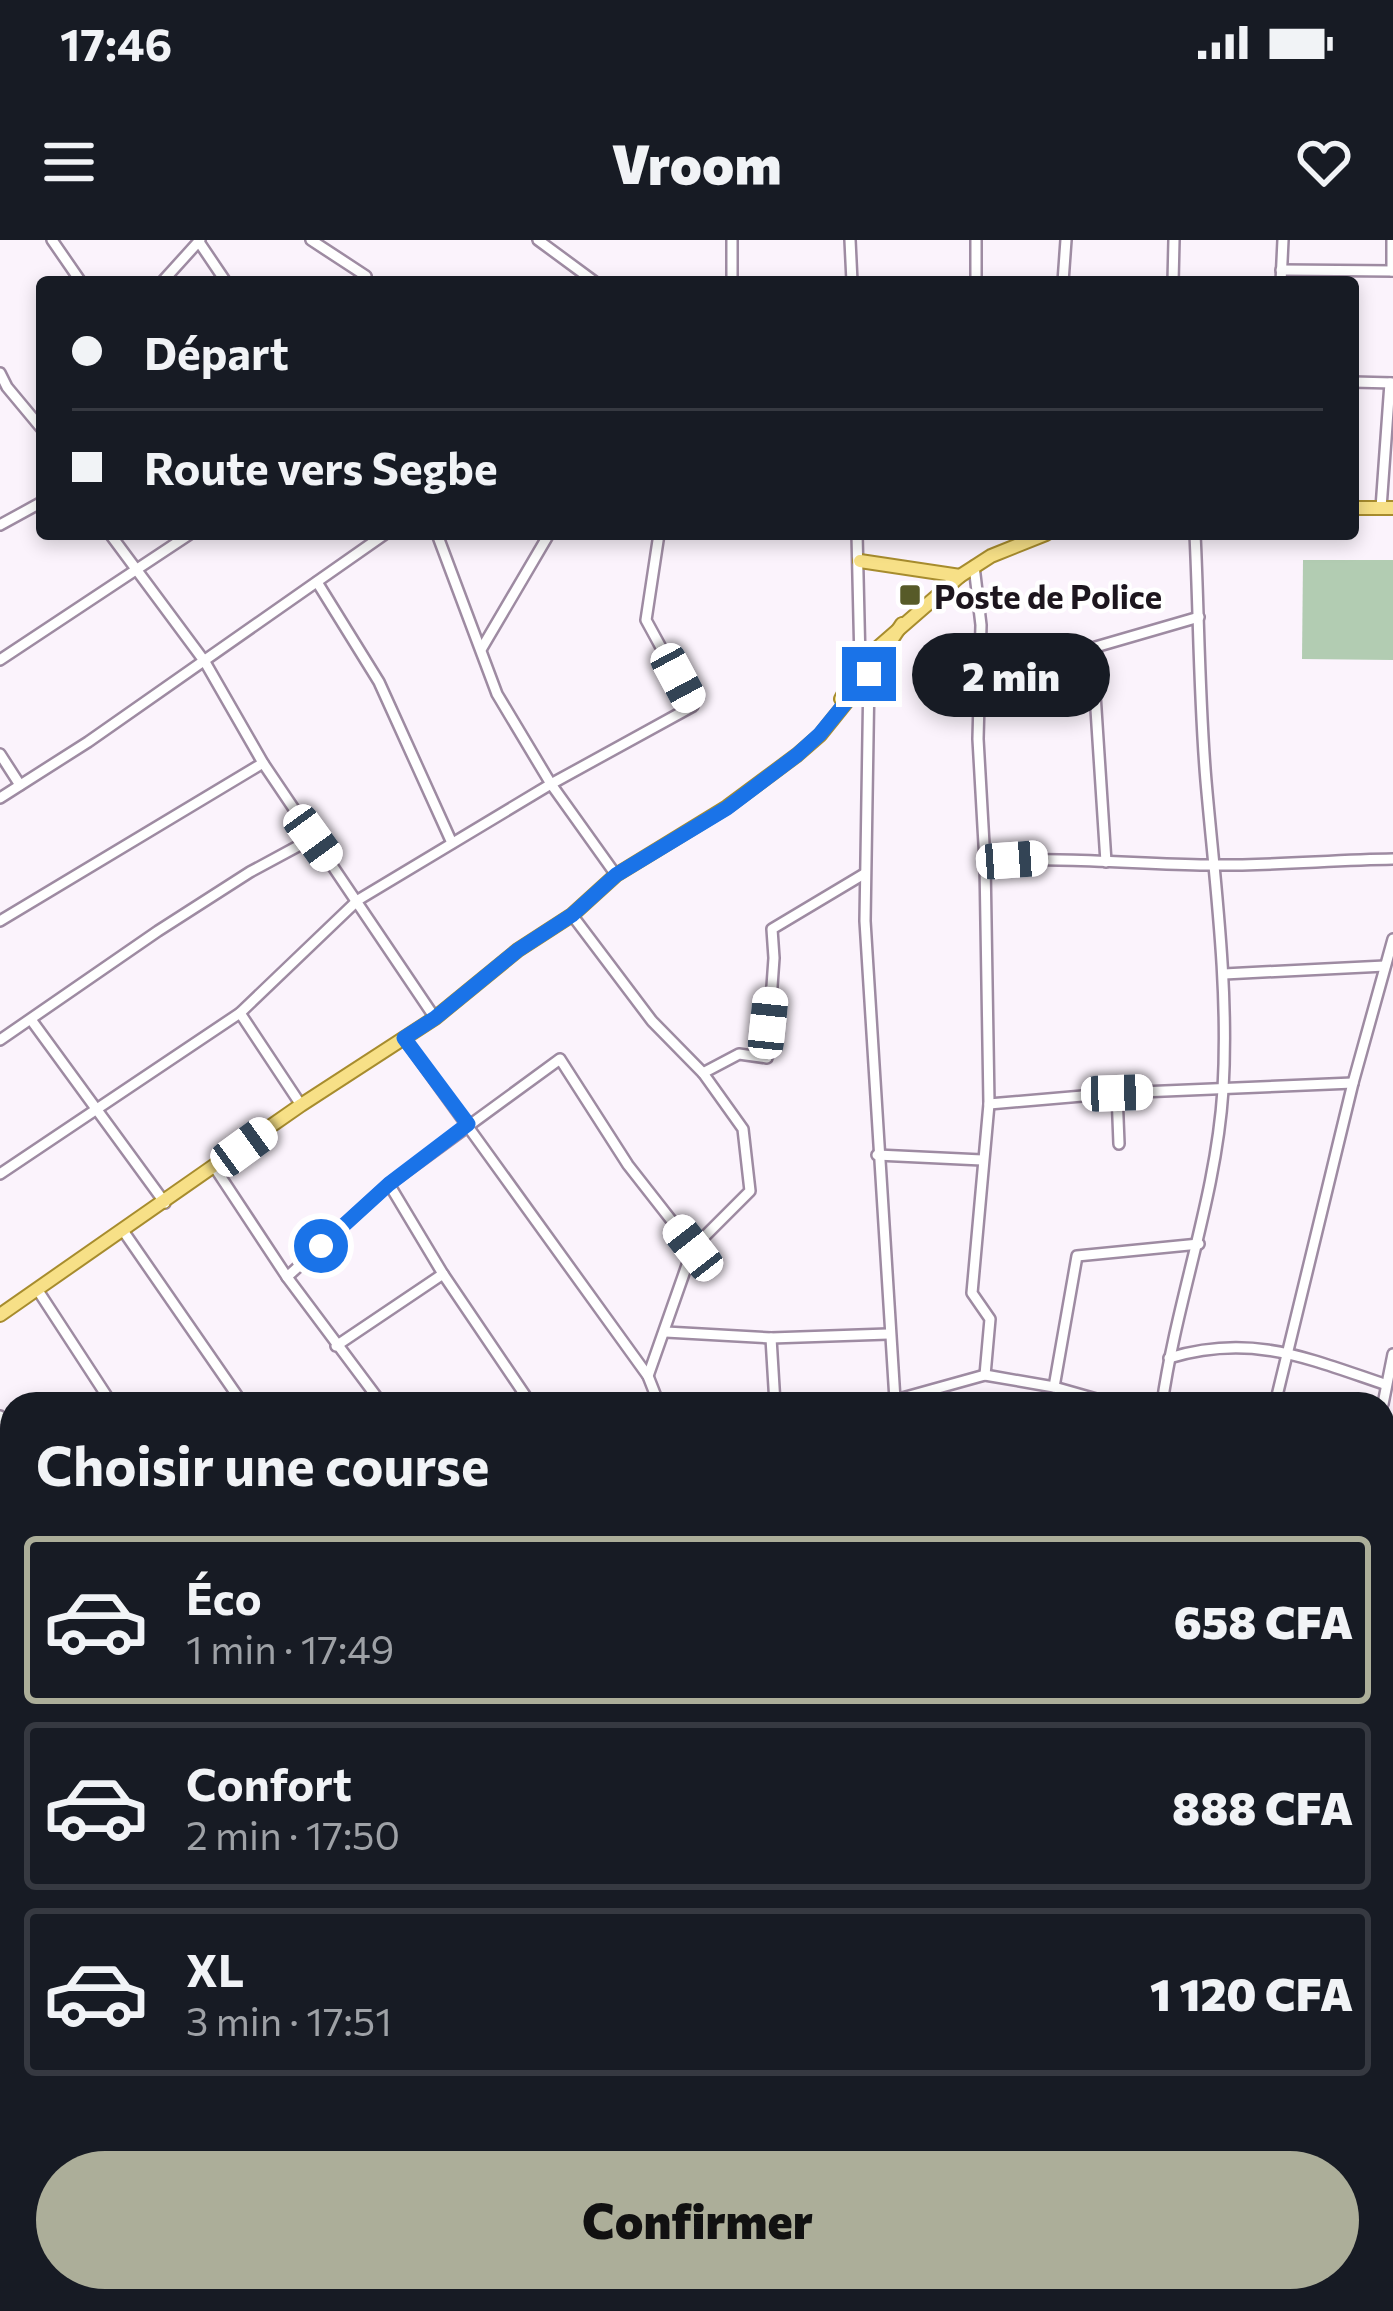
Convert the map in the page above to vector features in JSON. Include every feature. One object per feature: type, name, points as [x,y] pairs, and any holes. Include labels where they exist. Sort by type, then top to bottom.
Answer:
[{"type":"main road","points":[[0,1315],[301,1105],[435,1018],[518,950],[572,915],[616,875],[727,808],[797,755],[902,624],[974,566],[1032,540]]},
{"type":"main road","points":[[860,561],[960,576]]},
{"type":"street","points":[[52,240],[76,276]]},
{"type":"street","points":[[311,240],[366,276]]},
{"type":"street","points":[[538,240],[587,276]]},
{"type":"street","points":[[732,240],[732,276]]},
{"type":"street","points":[[850,240],[852,276]]},
{"type":"street","points":[[976,240],[976,276]]},
{"type":"street","points":[[1064,276],[1066,240]]},
{"type":"street","points":[[1173,276],[1174,240]]},
{"type":"street","points":[[1283,240],[1281,276],[1392,271],[1392,240]]},
{"type":"street","points":[[168,276],[200,241],[222,276]]},
{"type":"street","points":[[0,373],[3,390],[36,423]]},
{"type":"street","points":[[1359,382],[1392,383],[1387,508]]},
{"type":"street","points":[[0,525],[36,505]]},
{"type":"street","points":[[114,540],[205,662],[263,763],[435,1018]]},
{"type":"street","points":[[0,660],[182,540]]},
{"type":"street","points":[[0,797],[205,662],[376,540]]},
{"type":"street","points":[[439,540],[497,694],[551,784],[616,875]]},
{"type":"street","points":[[482,648],[545,540]]},
{"type":"street","points":[[0,1174],[240,1012],[358,900],[551,784],[693,706],[646,620],[658,540]]},
{"type":"street","points":[[858,540],[865,669],[864,874],[894,1392]]},
{"type":"street","points":[[1164,1392],[1218,1143],[1223,1089],[1224,974],[1205,775],[1196,540]]},
{"type":"street","points":[[974,566],[981,625],[978,739],[985,862],[988,1104],[972,1293],[990,1319],[986,1376]]},
{"type":"street","points":[[317,582],[379,682],[452,843]]},
{"type":"street","points":[[982,672],[1092,648],[1199,617]]},
{"type":"street","points":[[1092,648],[1106,862]]},
{"type":"street","points":[[0,754],[20,785]]},
{"type":"street","points":[[0,922],[263,763]]},
{"type":"street","points":[[0,1040],[158,931],[313,838]]},
{"type":"street","points":[[985,862],[1038,858],[1214,865],[1393,859]]},
{"type":"street","points":[[703,1072],[740,1054],[767,1058],[772,929],[864,874]]},
{"type":"street","points":[[572,915],[652,1021],[703,1072],[743,1129],[750,1191],[693,1248],[648,1376]]},
{"type":"street","points":[[1277,1392],[1393,939]]},
{"type":"street","points":[[1224,974],[1385,966]]},
{"type":"street","points":[[240,1012],[301,1105]]},
{"type":"street","points":[[32,1021],[165,1203]]},
{"type":"street","points":[[404,1038],[648,1376],[654,1392]]},
{"type":"street","points":[[287,1277],[389,1184],[560,1059],[628,1165],[693,1248]]},
{"type":"street","points":[[988,1104],[1353,1083]]},
{"type":"street","points":[[1117,1093],[1118,1144]]},
{"type":"street","points":[[878,1156],[982,1160]]},
{"type":"street","points":[[215,1168],[287,1277],[372,1392]]},
{"type":"street","points":[[389,1184],[523,1392]]},
{"type":"street","points":[[124,1232],[234,1392]]},
{"type":"street","points":[[1054,1387],[1077,1256],[1198,1244]]},
{"type":"street","points":[[336,1346],[443,1274]]},
{"type":"street","points":[[37,1289],[104,1392]]},
{"type":"street","points":[[666,1332],[771,1338],[888,1334]]},
{"type":"street","points":[[771,1338],[774,1392]]},
{"type":"street","points":[[1169,1358],[1225,1346],[1286,1351],[1384,1384]]},
{"type":"street","points":[[1383,1392],[1393,1354]]},
{"type":"street","points":[[925,1392],[986,1376],[1072,1392]]},
{"type":"green space","points":[[1303,560],[1393,560],[1393,660],[1302,659]]},
{"type":"place","name":"Poste de Police","points":[[910,595]]},
{"type":"route","points":[[321,1246],[389,1184],[468,1124],[404,1038],[518,950],[572,915],[616,875],[727,808],[797,755],[869,674]]}]
